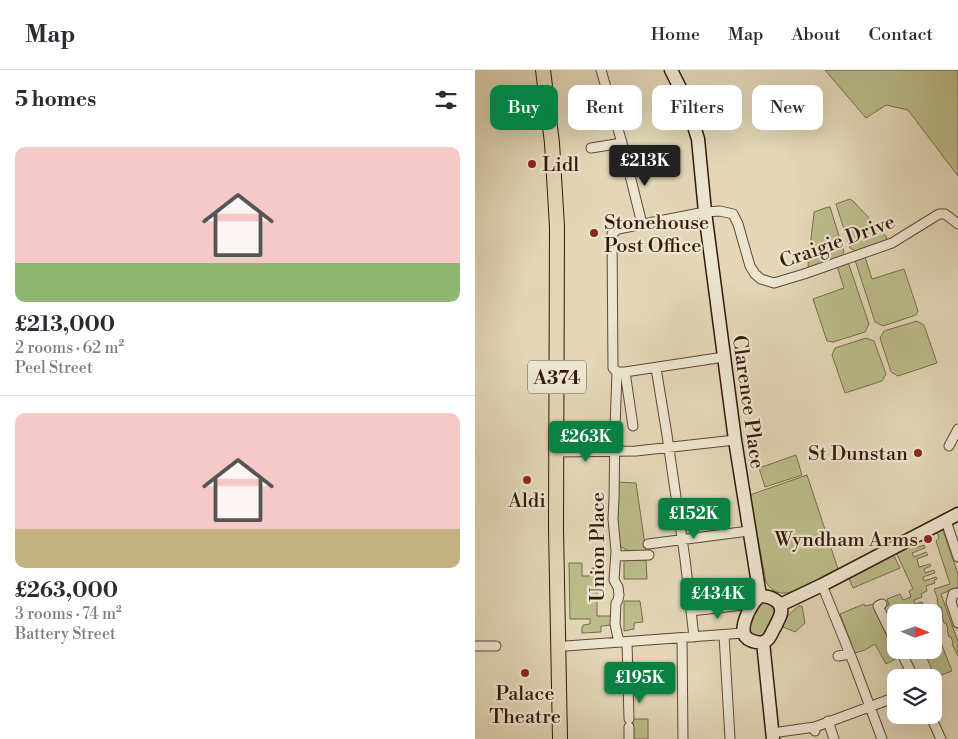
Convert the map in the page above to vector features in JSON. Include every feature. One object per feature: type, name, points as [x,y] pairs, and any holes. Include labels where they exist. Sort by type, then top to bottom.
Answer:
[{"type":"main road","name":"A374","points":[[543,70],[552,143],[557,221],[557,452]]},
{"type":"main road","points":[[557,452],[559,739]]},
{"type":"street","points":[[601,70],[622,143],[641,224]]},
{"type":"street","name":"Clarence Place","points":[[675,72],[698,139],[705,212],[735,440],[760,596]]},
{"type":"street","points":[[591,148],[622,143]]},
{"type":"street","points":[[705,212],[618,229],[612,234],[613,368],[621,372],[724,357]]},
{"type":"street","name":"Craigie Drive","points":[[705,212],[733,214],[750,266],[761,279],[774,283],[892,243],[939,214],[945,214],[958,224]]},
{"type":"street","points":[[656,368],[685,559],[693,637]]},
{"type":"street","points":[[621,372],[633,426]]},
{"type":"street","name":"Union Place","points":[[621,372],[615,428],[613,519],[615,580],[619,595],[616,604],[615,624],[618,638],[624,642],[629,739]]},
{"type":"street","points":[[949,446],[958,429]]},
{"type":"street","points":[[557,452],[636,451],[735,440]]},
{"type":"street","points":[[780,605],[958,514]]},
{"type":"street","points":[[946,521],[958,557]]},
{"type":"street","points":[[648,544],[749,531]]},
{"type":"street","points":[[615,556],[649,555]]},
{"type":"street","points":[[822,585],[882,739]]},
{"type":"street","points":[[958,593],[953,594],[951,602],[958,623]]},
{"type":"street","points":[[760,596],[773,598],[780,605],[781,610],[769,639],[759,643],[749,640],[744,633],[744,626],[756,600],[760,596]]},
{"type":"street","points":[[691,611],[743,604]]},
{"type":"street","points":[[882,604],[878,606],[887,624]]},
{"type":"street","points":[[566,646],[744,633]]},
{"type":"street","points":[[724,635],[730,739]]},
{"type":"street","points":[[682,638],[683,739]]},
{"type":"street","points":[[763,642],[772,736],[815,730],[828,722],[887,701]]},
{"type":"street","points":[[475,646],[496,646]]},
{"type":"street","points":[[837,656],[850,654]]},
{"type":"street","points":[[828,722],[834,739]]},
{"type":"street","points":[[934,724],[941,739]]},
{"type":"green space","points":[[825,70],[958,70],[958,176],[908,110],[886,105],[866,118]]},
{"type":"green space","points":[[850,199],[886,236],[887,241],[858,251],[850,248],[836,204]]},
{"type":"green space","points":[[830,207],[844,252],[840,257],[809,267],[814,212]]},
{"type":"green space","points":[[865,257],[872,279],[904,269],[918,311],[916,315],[883,326],[875,322],[855,260]]},
{"type":"green space","points":[[848,262],[869,324],[865,332],[833,342],[827,341],[813,299],[844,288],[837,266]]},
{"type":"green space","points":[[917,321],[924,325],[937,363],[898,376],[891,372],[880,338],[884,331]]},
{"type":"green space","points":[[866,338],[874,341],[886,374],[882,381],[845,393],[832,355],[835,348]]},
{"type":"green space","points":[[796,455],[802,475],[765,487],[759,468]]},
{"type":"green space","points":[[807,475],[838,569],[796,591],[779,593],[773,590],[766,582],[750,495]]},
{"type":"green space","points":[[616,482],[636,483],[646,552],[635,554],[617,545]]},
{"type":"green space","points":[[942,528],[958,574],[958,587],[941,594],[958,642],[958,656],[951,637],[949,637],[946,623],[944,623],[943,604],[938,604],[934,589],[950,584],[936,541],[939,538],[938,534],[935,533]]},
{"type":"green space","points":[[916,541],[917,543],[914,545],[916,548],[924,545],[925,548],[912,553],[914,557],[926,552],[928,555],[917,559],[919,567],[930,564],[931,566],[924,569],[925,573],[934,570],[935,573],[923,577],[924,581],[936,577],[935,583],[926,586],[927,591],[921,594],[922,597],[914,600],[915,604],[889,604],[887,599],[900,594],[903,600],[911,597],[909,591],[913,589],[896,552]]},
{"type":"green space","points":[[893,554],[900,568],[853,588],[849,579]]},
{"type":"green space","points":[[624,560],[646,560],[647,579],[624,579]]},
{"type":"green space","points":[[569,563],[582,563],[582,576],[589,576],[589,573],[592,573],[592,568],[597,568],[597,616],[611,616],[612,625],[601,626],[601,632],[582,633],[583,625],[590,624],[590,619],[570,619]]},
{"type":"green space","points":[[624,601],[640,601],[643,622],[634,623],[634,629],[624,631]]},
{"type":"green space","points":[[767,601],[775,609],[770,627],[764,638],[750,636],[747,627],[757,603]]},
{"type":"green space","points":[[864,604],[865,606],[874,604],[887,629],[887,659],[895,659],[886,664],[875,644],[855,653],[840,614]]},
{"type":"green space","points":[[799,606],[802,606],[805,623],[795,632],[783,627],[785,620]]},
{"type":"green space","points":[[887,606],[887,619],[881,607]]},
{"type":"green space","points":[[943,648],[952,671],[942,675],[942,669],[931,669],[927,659],[943,659]]},
{"type":"green space","points":[[631,719],[648,719],[648,739],[631,739]]},
{"type":"place","name":"Lidl","points":[[532,164]]},
{"type":"place","name":"Stonehouse Post Office","points":[[594,233]]},
{"type":"place","name":"St Dunstan","points":[[918,453]]},
{"type":"place","name":"Aldi","points":[[527,480]]},
{"type":"place","name":"Wyndham Arms","points":[[928,539]]},
{"type":"place","name":"Palace Theatre","points":[[525,673]]}]
